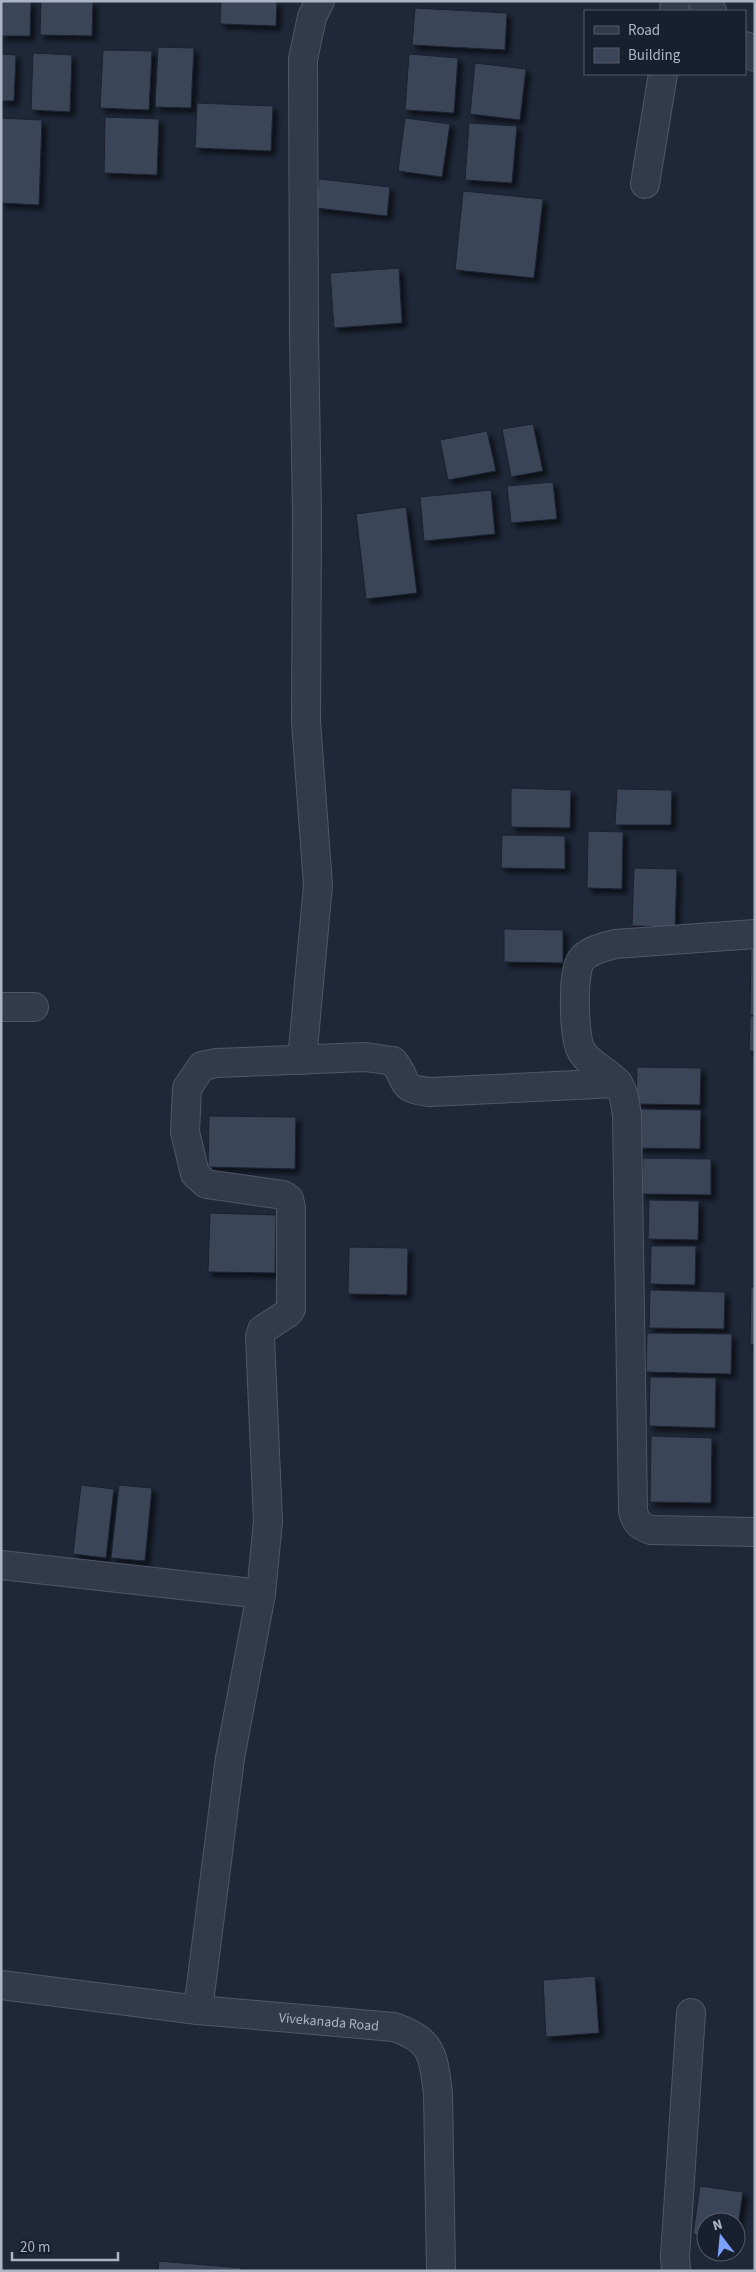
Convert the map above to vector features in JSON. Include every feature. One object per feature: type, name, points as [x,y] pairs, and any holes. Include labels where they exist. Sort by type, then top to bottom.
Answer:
[{"type":"street","points":[[302,1060],[318,885],[306,722],[307,515],[303,59],[312,17],[320,1]]},
{"type":"street","points":[[746,47],[755,57]]},
{"type":"street","points":[[645,184],[663,75]]},
{"type":"street","points":[[755,934],[615,944],[589,953],[580,961],[577,972],[576,993],[576,1028],[580,1049],[595,1065],[618,1083],[624,1095],[627,1115],[633,1501],[636,1521],[642,1527],[651,1530],[755,1532]]},
{"type":"street","points":[[1,1007],[34,1007]]},
{"type":"street","points":[[198,2010],[230,1758],[261,1594],[268,1521],[260,1337],[262,1330],[288,1314],[291,1309],[291,1208],[289,1198],[206,1184],[195,1174],[185,1132],[187,1088],[202,1066],[216,1063],[388,1059],[397,1066],[406,1085],[410,1089],[430,1092],[618,1083]]},
{"type":"street","points":[[1,1565],[261,1594]]},
{"type":"street","name":"Vivekanada Road","points":[[1,1985],[198,2010],[394,2027],[413,2034],[426,2044],[434,2066],[438,2093],[441,2271]]},
{"type":"street","points":[[676,2271],[675,2256],[691,2014]]},
{"type":"building","points":[[1,1],[31,1],[30,36],[1,36]]},
{"type":"building","points":[[41,1],[93,1],[92,36],[40,35]]},
{"type":"building","points":[[221,1],[277,1],[276,26],[220,24]]},
{"type":"building","points":[[415,8],[507,13],[505,50],[412,45]]},
{"type":"building","points":[[158,47],[194,48],[191,108],[155,107]]},
{"type":"building","points":[[103,50],[152,51],[149,110],[100,108]]},
{"type":"building","points":[[33,53],[72,55],[70,112],[31,110]]},
{"type":"building","points":[[1,54],[16,55],[14,101],[1,101]]},
{"type":"building","points":[[409,54],[458,58],[454,113],[405,110]]},
{"type":"building","points":[[475,63],[526,69],[520,120],[470,114]]},
{"type":"building","points":[[197,103],[273,106],[271,151],[195,148]]},
{"type":"building","points":[[105,117],[159,119],[157,175],[104,173]]},
{"type":"building","points":[[1,118],[42,120],[39,205],[1,203]]},
{"type":"building","points":[[405,118],[450,124],[442,177],[398,171]]},
{"type":"building","points":[[469,123],[517,126],[512,183],[465,180]]},
{"type":"building","points":[[319,179],[390,187],[387,216],[316,208]]},
{"type":"building","points":[[463,191],[543,199],[534,278],[455,270]]},
{"type":"building","points":[[399,268],[402,323],[334,328],[330,273]]},
{"type":"building","points":[[533,424],[543,471],[511,477],[502,429]]},
{"type":"building","points":[[487,431],[496,471],[448,480],[440,440]]},
{"type":"building","points":[[553,482],[557,519],[511,523],[507,486]]},
{"type":"building","points":[[491,490],[495,534],[424,541],[420,497]]},
{"type":"building","points":[[406,507],[417,593],[366,599],[356,514]]},
{"type":"building","points":[[511,788],[571,790],[570,828],[511,827]]},
{"type":"building","points":[[617,789],[672,790],[671,825],[615,825]]},
{"type":"building","points":[[588,831],[623,832],[622,889],[587,888]]},
{"type":"building","points":[[502,835],[565,836],[565,869],[501,868]]},
{"type":"building","points":[[634,868],[677,869],[675,927],[632,926]]},
{"type":"building","points":[[504,929],[563,930],[563,963],[504,962]]},
{"type":"building","points":[[751,941],[755,941],[755,1015],[750,1015]]},
{"type":"building","points":[[750,1016],[755,1016],[755,1051],[749,1051]]},
{"type":"building","points":[[637,1067],[701,1068],[700,1105],[636,1104]]},
{"type":"building","points":[[638,1109],[701,1110],[700,1149],[637,1148]]},
{"type":"building","points":[[209,1116],[296,1117],[295,1169],[208,1167]]},
{"type":"building","points":[[643,1158],[711,1159],[711,1195],[642,1194]]},
{"type":"building","points":[[649,1200],[699,1201],[698,1240],[648,1239]]},
{"type":"building","points":[[210,1213],[276,1215],[275,1273],[208,1272]]},
{"type":"building","points":[[651,1246],[696,1246],[695,1285],[650,1284]]},
{"type":"building","points":[[349,1247],[408,1248],[407,1295],[348,1294]]},
{"type":"building","points":[[751,1287],[755,1287],[755,1345],[750,1344]]},
{"type":"building","points":[[650,1290],[725,1292],[724,1329],[649,1328]]},
{"type":"building","points":[[647,1333],[732,1334],[731,1374],[646,1372]]},
{"type":"building","points":[[650,1377],[716,1378],[715,1428],[649,1426]]},
{"type":"building","points":[[651,1436],[712,1438],[711,1503],[650,1502]]},
{"type":"building","points":[[81,1485],[114,1489],[106,1558],[73,1554]]},
{"type":"building","points":[[119,1485],[152,1488],[145,1561],[111,1558]]},
{"type":"building","points":[[595,1976],[599,2033],[546,2037],[543,1980]]},
{"type":"building","points":[[700,2186],[743,2192],[740,2212],[696,2212]]},
{"type":"building","points":[[696,2213],[696,2234],[693,2234]]},
{"type":"building","points":[[159,2261],[241,2268],[240,2271],[158,2271]]}]
